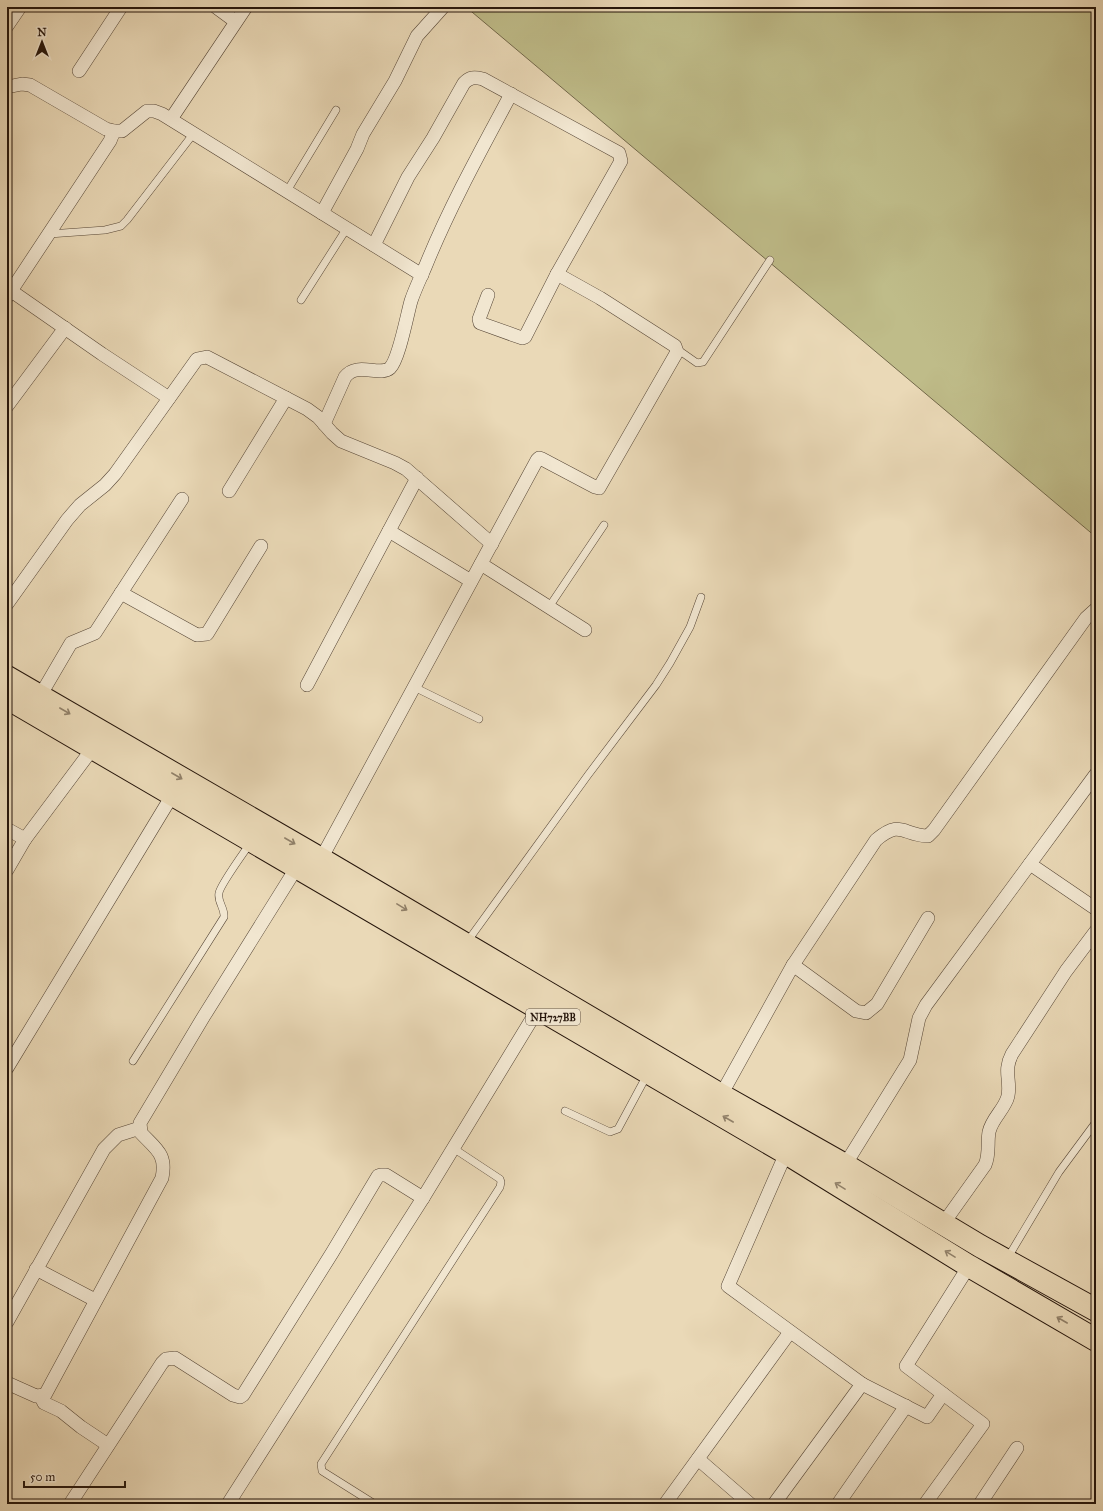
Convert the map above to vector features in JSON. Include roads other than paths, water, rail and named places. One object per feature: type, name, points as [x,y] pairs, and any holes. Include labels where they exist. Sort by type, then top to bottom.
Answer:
[{"type":"highway","name":"NH727BB","points":[[7,677],[466,944],[543,1001],[648,1073],[786,1153],[969,1266],[1096,1340]]},
{"type":"highway","name":"NH727BB","points":[[7,698],[297,867],[543,1001],[721,1095],[845,1165],[980,1246],[1096,1310]]},
{"type":"street","points":[[7,26],[20,7]]},
{"type":"street","points":[[79,71],[121,7]]},
{"type":"street","points":[[216,7],[235,21]]},
{"type":"street","points":[[171,119],[235,21],[246,7]]},
{"type":"street","points":[[322,213],[363,134],[395,81],[417,36],[443,7]]},
{"type":"street","points":[[374,245],[408,177],[433,138],[464,83],[469,78],[483,78],[619,153],[621,161],[557,274],[525,336],[522,338],[480,323],[479,319],[488,296]]},
{"type":"street","points":[[7,87],[22,84],[30,85],[106,129],[114,132],[122,131],[147,111],[154,111],[194,133],[422,275]]},
{"type":"street","points":[[324,424],[345,377],[349,372],[357,370],[384,370],[390,368],[403,334],[411,301],[438,234],[511,94]]},
{"type":"street","points":[[114,132],[110,141],[49,234],[8,292],[65,328],[169,398]]},
{"type":"street","points":[[321,859],[539,458],[599,488],[677,352],[675,346],[557,274]]},
{"type":"street","points":[[7,406],[65,328]]},
{"type":"street","points":[[7,604],[67,520],[80,505],[105,485],[115,474],[196,359],[203,357],[207,357],[307,409],[318,417],[341,441],[406,469],[492,544]]},
{"type":"street","points":[[229,491],[286,398]]},
{"type":"street","points":[[307,685],[417,478]]},
{"type":"street","points":[[40,696],[71,642],[95,633],[182,499]]},
{"type":"street","points":[[389,531],[471,581]]},
{"type":"street","points":[[121,593],[197,635],[207,634],[261,546]]},
{"type":"street","points":[[481,564],[585,630]]},
{"type":"street","points":[[721,1095],[792,965],[876,840],[887,831],[898,828],[918,836],[928,836],[934,830],[1086,618],[1096,609]]},
{"type":"street","points":[[7,870],[25,839],[93,748]]},
{"type":"street","points":[[845,1165],[910,1060],[919,1018],[926,1005],[1096,774]]},
{"type":"street","points":[[7,1068],[173,794]]},
{"type":"street","points":[[7,829],[25,839]]},
{"type":"street","points":[[1030,864],[1096,909]]},
{"type":"street","points":[[7,1383],[36,1396],[41,1397],[45,1395],[162,1178],[164,1167],[163,1158],[141,1133],[140,1123],[204,1016],[297,867]]},
{"type":"street","points":[[792,965],[856,1011],[866,1013],[877,1004],[928,918]]},
{"type":"street","points":[[943,1224],[985,1165],[988,1157],[989,1131],[992,1123],[1006,1103],[1008,1095],[1007,1070],[1008,1062],[1012,1054],[1066,971],[1096,931]]},
{"type":"street","points":[[228,1504],[423,1198],[543,1001]]},
{"type":"street","points":[[7,1322],[104,1149],[118,1134],[140,1128]]},
{"type":"street","points":[[786,1153],[728,1286],[862,1384],[927,1417],[943,1394]]},
{"type":"street","points":[[70,1504],[162,1363],[170,1358],[175,1358],[233,1395],[240,1397],[243,1395],[328,1260],[378,1176],[386,1175],[423,1198]]},
{"type":"street","points":[[925,1504],[983,1424],[906,1366],[969,1266]]},
{"type":"street","points":[[36,1269],[95,1300]]},
{"type":"street","points":[[665,1504],[790,1332]]},
{"type":"street","points":[[774,1504],[862,1384]]},
{"type":"street","points":[[41,1397],[44,1403],[61,1411],[108,1445]]},
{"type":"street","points":[[838,1504],[906,1406]]},
{"type":"street","points":[[980,1504],[1017,1448]]},
{"type":"street","points":[[698,1459],[750,1504]]},
{"type":"lane","points":[[287,191],[336,110]]},
{"type":"lane","points":[[49,234],[105,230],[121,226],[194,133]]},
{"type":"lane","points":[[301,300],[348,228]]},
{"type":"lane","points":[[677,349],[697,363],[703,362],[770,260]]},
{"type":"lane","points":[[549,607],[604,525]]},
{"type":"lane","points":[[466,944],[588,775],[656,685],[674,657],[690,627],[701,596]]},
{"type":"lane","points":[[414,687],[479,720]]},
{"type":"lane","points":[[133,1061],[224,917],[219,891],[252,840]]},
{"type":"lane","points":[[565,1110],[610,1132],[614,1132],[618,1129],[648,1073]]},
{"type":"lane","points":[[1007,1260],[1059,1172],[1096,1122]]},
{"type":"lane","points":[[373,1503],[322,1471],[321,1464],[500,1187],[500,1179],[453,1148]]}]
